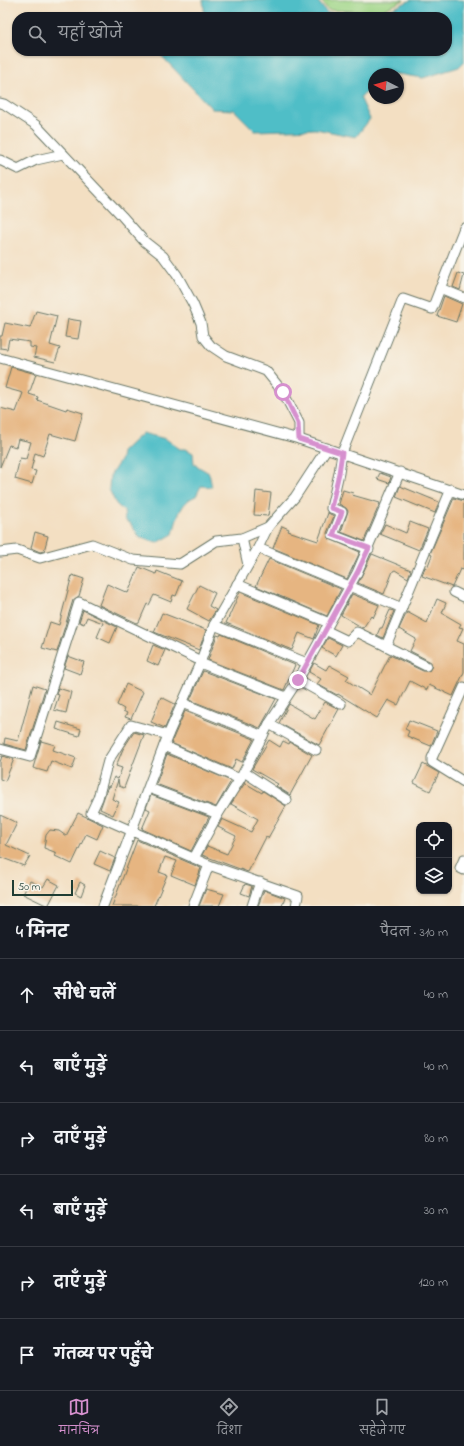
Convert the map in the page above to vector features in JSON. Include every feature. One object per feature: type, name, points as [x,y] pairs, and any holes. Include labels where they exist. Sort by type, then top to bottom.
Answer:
[{"type":"street","points":[[0,103],[4,104],[36,125],[127,223],[135,228],[144,241],[163,256],[177,275],[193,304],[201,323],[203,336],[211,346],[226,356],[266,371],[283,392],[298,423],[299,439]]},
{"type":"street","points":[[0,160],[18,169],[36,160],[63,154]]},
{"type":"street","points":[[369,548],[333,535],[342,512],[331,508],[342,453],[403,300],[432,309],[440,288],[460,247],[464,228]]},
{"type":"street","points":[[440,288],[464,298]]},
{"type":"street","points":[[0,358],[299,439],[451,489],[464,495]]},
{"type":"street","points":[[103,906],[168,735],[201,662],[214,625],[258,548],[268,527],[295,497],[327,448]]},
{"type":"street","points":[[194,858],[264,736],[269,724],[298,680],[351,585],[369,548],[400,472]]},
{"type":"street","points":[[386,646],[451,489]]},
{"type":"street","points":[[0,552],[17,550],[40,558],[92,544],[133,560],[180,564],[216,540],[242,538],[268,527]]},
{"type":"street","points":[[242,538],[248,565]]},
{"type":"street","points":[[258,548],[351,585],[402,608]]},
{"type":"street","points":[[237,584],[327,627],[348,641],[356,632],[426,666]]},
{"type":"street","points":[[454,592],[464,597]]},
{"type":"street","points":[[0,749],[30,757],[79,602],[201,662],[286,698]]},
{"type":"street","points":[[214,625],[307,663]]},
{"type":"street","points":[[298,680],[341,704]]},
{"type":"street","points":[[464,687],[432,758],[432,762],[464,782]]},
{"type":"street","points":[[182,703],[264,736]]},
{"type":"street","points":[[269,724],[316,750]]},
{"type":"street","points":[[168,735],[131,725],[108,761],[98,798],[91,813],[209,865],[298,896],[296,906]]},
{"type":"street","points":[[164,746],[242,775],[286,800]]},
{"type":"street","points":[[149,788],[218,814]]},
{"type":"street","points":[[464,859],[460,868],[464,870]]},
{"type":"street","points":[[193,906],[209,865]]},
{"type":"street","points":[[252,906],[260,882]]},
{"type":"green space","points":[[321,0],[404,0],[379,12],[328,10]]},
{"type":"water","points":[[203,0],[317,0],[326,12],[204,12]]},
{"type":"water","points":[[411,0],[464,0],[464,62],[459,67],[423,78],[404,75],[404,68],[368,68],[368,92],[360,97],[370,119],[356,137],[316,129],[255,131],[234,110],[212,109],[162,56],[452,56],[452,12],[385,12]]},
{"type":"water","points":[[142,433],[166,439],[180,449],[186,449],[193,453],[194,464],[209,473],[212,487],[201,486],[196,496],[186,502],[180,512],[173,534],[157,543],[139,537],[130,523],[125,520],[124,511],[116,504],[109,489],[110,476],[121,459],[122,452]]},
{"type":"building","points":[[458,273],[464,275],[460,290],[453,287]]},
{"type":"building","points":[[444,296],[462,304],[456,322],[437,316]]},
{"type":"building","points":[[36,311],[57,316],[50,345],[60,348],[55,362],[34,357],[36,348],[30,347],[30,342],[9,339],[7,349],[0,348],[0,336],[2,336],[5,323],[30,328]]},
{"type":"building","points":[[68,319],[81,321],[78,339],[65,337]]},
{"type":"building","points":[[11,367],[36,374],[29,394],[38,397],[37,400],[66,410],[67,408],[83,413],[75,441],[50,434],[43,456],[35,453],[31,470],[36,471],[32,484],[15,479],[20,458],[26,459],[31,442],[18,439],[16,447],[9,445],[0,467],[0,408],[16,412],[23,393],[5,388]]},
{"type":"building","points":[[380,473],[391,477],[389,483],[377,479]]},
{"type":"building","points":[[400,486],[439,502],[435,513],[396,497]]},
{"type":"building","points":[[343,490],[353,493],[352,495],[380,503],[364,541],[341,532],[348,511],[339,504]]},
{"type":"building","points":[[256,491],[271,493],[268,516],[254,515]]},
{"type":"building","points":[[454,498],[464,501],[464,570],[460,569],[452,587],[422,576],[425,567],[427,568],[432,555],[430,554]]},
{"type":"building","points":[[328,513],[334,516],[327,533],[328,538],[360,552],[347,579],[273,548],[282,526],[289,529],[288,531],[318,541]]},
{"type":"building","points":[[410,522],[428,529],[419,550],[380,534],[385,524],[406,533]]},
{"type":"building","points":[[35,532],[48,536],[44,551],[40,552],[31,548]]},
{"type":"building","points":[[372,554],[411,570],[408,578],[395,570],[393,571],[384,594],[358,583]]},
{"type":"building","points":[[269,559],[341,589],[327,616],[256,586]]},
{"type":"building","points":[[139,567],[156,574],[157,571],[182,581],[176,596],[173,595],[171,602],[154,595],[149,605],[147,604],[139,622],[137,623],[99,605],[107,584],[128,593]]},
{"type":"building","points":[[72,575],[84,579],[79,596],[73,600],[57,652],[42,648],[50,622],[59,625]]},
{"type":"building","points":[[199,585],[215,593],[209,606],[216,610],[209,621],[187,609]]},
{"type":"building","points":[[240,592],[319,625],[314,639],[299,633],[292,650],[226,623]]},
{"type":"building","points":[[352,594],[379,605],[373,618],[371,616],[363,628],[341,615]]},
{"type":"building","points":[[437,599],[446,603],[442,613],[461,624],[459,627],[463,628],[457,641],[464,644],[464,672],[453,696],[429,685],[427,690],[410,681],[398,705],[388,700],[377,718],[338,694],[337,695],[317,684],[321,679],[309,672],[314,663],[326,670],[329,665],[349,676],[346,680],[370,695],[390,655],[423,671],[429,671],[432,666],[431,662],[410,651],[416,639],[399,629],[407,612],[427,623]]},
{"type":"building","points":[[83,610],[117,627],[110,643],[97,637],[103,623],[87,617],[84,624],[79,622]]},
{"type":"building","points":[[390,610],[394,611],[383,638],[377,635],[380,628],[382,628]]},
{"type":"building","points":[[162,613],[206,630],[199,650],[154,632]]},
{"type":"building","points":[[221,634],[295,665],[284,690],[208,660],[217,635],[220,636]]},
{"type":"building","points":[[328,638],[342,645],[336,656],[322,648]]},
{"type":"building","points":[[153,645],[165,650],[158,666],[147,661]]},
{"type":"building","points":[[68,656],[84,662],[80,674],[64,668]]},
{"type":"building","points":[[203,671],[276,699],[260,728],[190,700]]},
{"type":"building","points":[[126,684],[143,692],[131,719],[125,717],[127,713],[123,711],[124,709],[117,705]]},
{"type":"building","points":[[33,685],[45,689],[26,750],[4,744],[5,738],[18,741]]},
{"type":"building","points":[[58,688],[71,692],[66,713],[54,710],[59,695],[56,694]]},
{"type":"building","points":[[161,697],[175,704],[165,728],[151,722]]},
{"type":"building","points":[[325,702],[339,709],[319,745],[279,723],[289,704],[315,719]]},
{"type":"building","points":[[185,711],[254,739],[242,762],[236,759],[232,769],[171,743]]},
{"type":"building","points":[[409,720],[437,731],[431,746],[407,736],[409,731],[405,729]]},
{"type":"building","points":[[58,722],[81,729],[79,736],[56,729]]},
{"type":"building","points":[[134,732],[144,735],[124,788],[119,786],[118,780],[112,799],[119,802],[113,815],[100,809],[108,786],[110,787],[114,777],[118,779],[122,768],[116,766],[123,749]]},
{"type":"building","points":[[269,740],[280,747],[283,741],[289,744],[290,742],[312,755],[290,795],[276,786],[278,784],[252,769]]},
{"type":"building","points":[[41,741],[55,745],[53,750],[76,758],[72,769],[51,761],[47,772],[33,768]]},
{"type":"building","points":[[167,754],[231,781],[216,807],[156,784]]},
{"type":"building","points":[[2,756],[14,759],[5,781],[0,779],[0,762]]},
{"type":"building","points":[[423,764],[439,773],[430,791],[414,783]]},
{"type":"building","points":[[245,783],[262,793],[263,791],[286,806],[268,838],[266,837],[248,872],[202,855],[207,846],[227,854],[236,836],[218,827],[222,819],[251,832],[258,819],[231,804]]},
{"type":"building","points":[[151,795],[209,817],[191,851],[142,829],[150,810],[146,808]]},
{"type":"building","points":[[78,813],[103,825],[97,839],[86,834],[72,864],[55,856],[57,853],[44,848],[46,835],[50,830],[59,831],[66,836]]},
{"type":"building","points":[[0,815],[17,823],[6,845],[30,856],[24,866],[0,857]]},
{"type":"building","points":[[137,840],[201,868],[195,885],[171,875],[177,861],[165,857],[159,872],[167,875],[154,906],[112,906]]},
{"type":"building","points":[[100,851],[115,858],[110,871],[94,864]]},
{"type":"building","points":[[48,879],[59,885],[48,906],[23,894],[30,881],[43,887]]},
{"type":"building","points":[[80,882],[85,885],[81,896],[75,893]]},
{"type":"building","points":[[245,884],[252,886],[249,896],[241,893]]},
{"type":"building","points":[[206,889],[224,894],[219,906],[199,906]]},
{"type":"building","points":[[264,890],[285,898],[282,906],[258,906]]},
{"type":"route","points":[[283,392],[298,423],[299,439],[342,453],[331,508],[342,512],[333,535],[369,548],[357,573],[298,680]]}]
